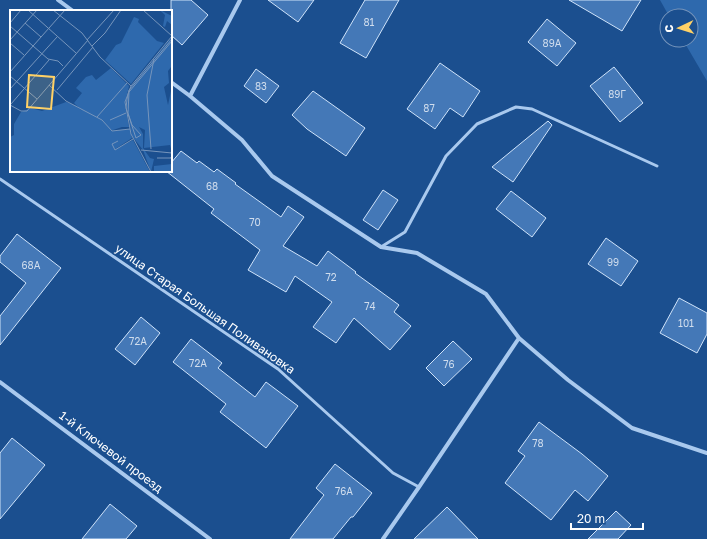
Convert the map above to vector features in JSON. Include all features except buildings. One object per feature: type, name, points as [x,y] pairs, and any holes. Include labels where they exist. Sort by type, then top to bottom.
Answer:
[{"type":"street","points":[[58,0],[72,10]]},
{"type":"street","points":[[190,96],[240,0]]},
{"type":"street","points":[[172,83],[242,140],[272,176],[381,247],[417,253],[486,294],[519,338],[568,380],[632,428],[707,453]]},
{"type":"street","points":[[383,539],[519,338]]},
{"type":"street","name":"1-й Ключевой проезд","points":[[0,382],[210,539]]},
{"type":"lane","points":[[381,247],[405,232],[446,156],[477,124],[516,107],[532,109],[657,166]]},
{"type":"lane","name":"улица Старая Большая Поливановка","points":[[0,179],[278,369],[393,473],[419,487]]},
{"type":"shaded area","points":[[660,0],[707,0],[707,81],[688,48],[699,48],[699,8],[664,8]]}]
